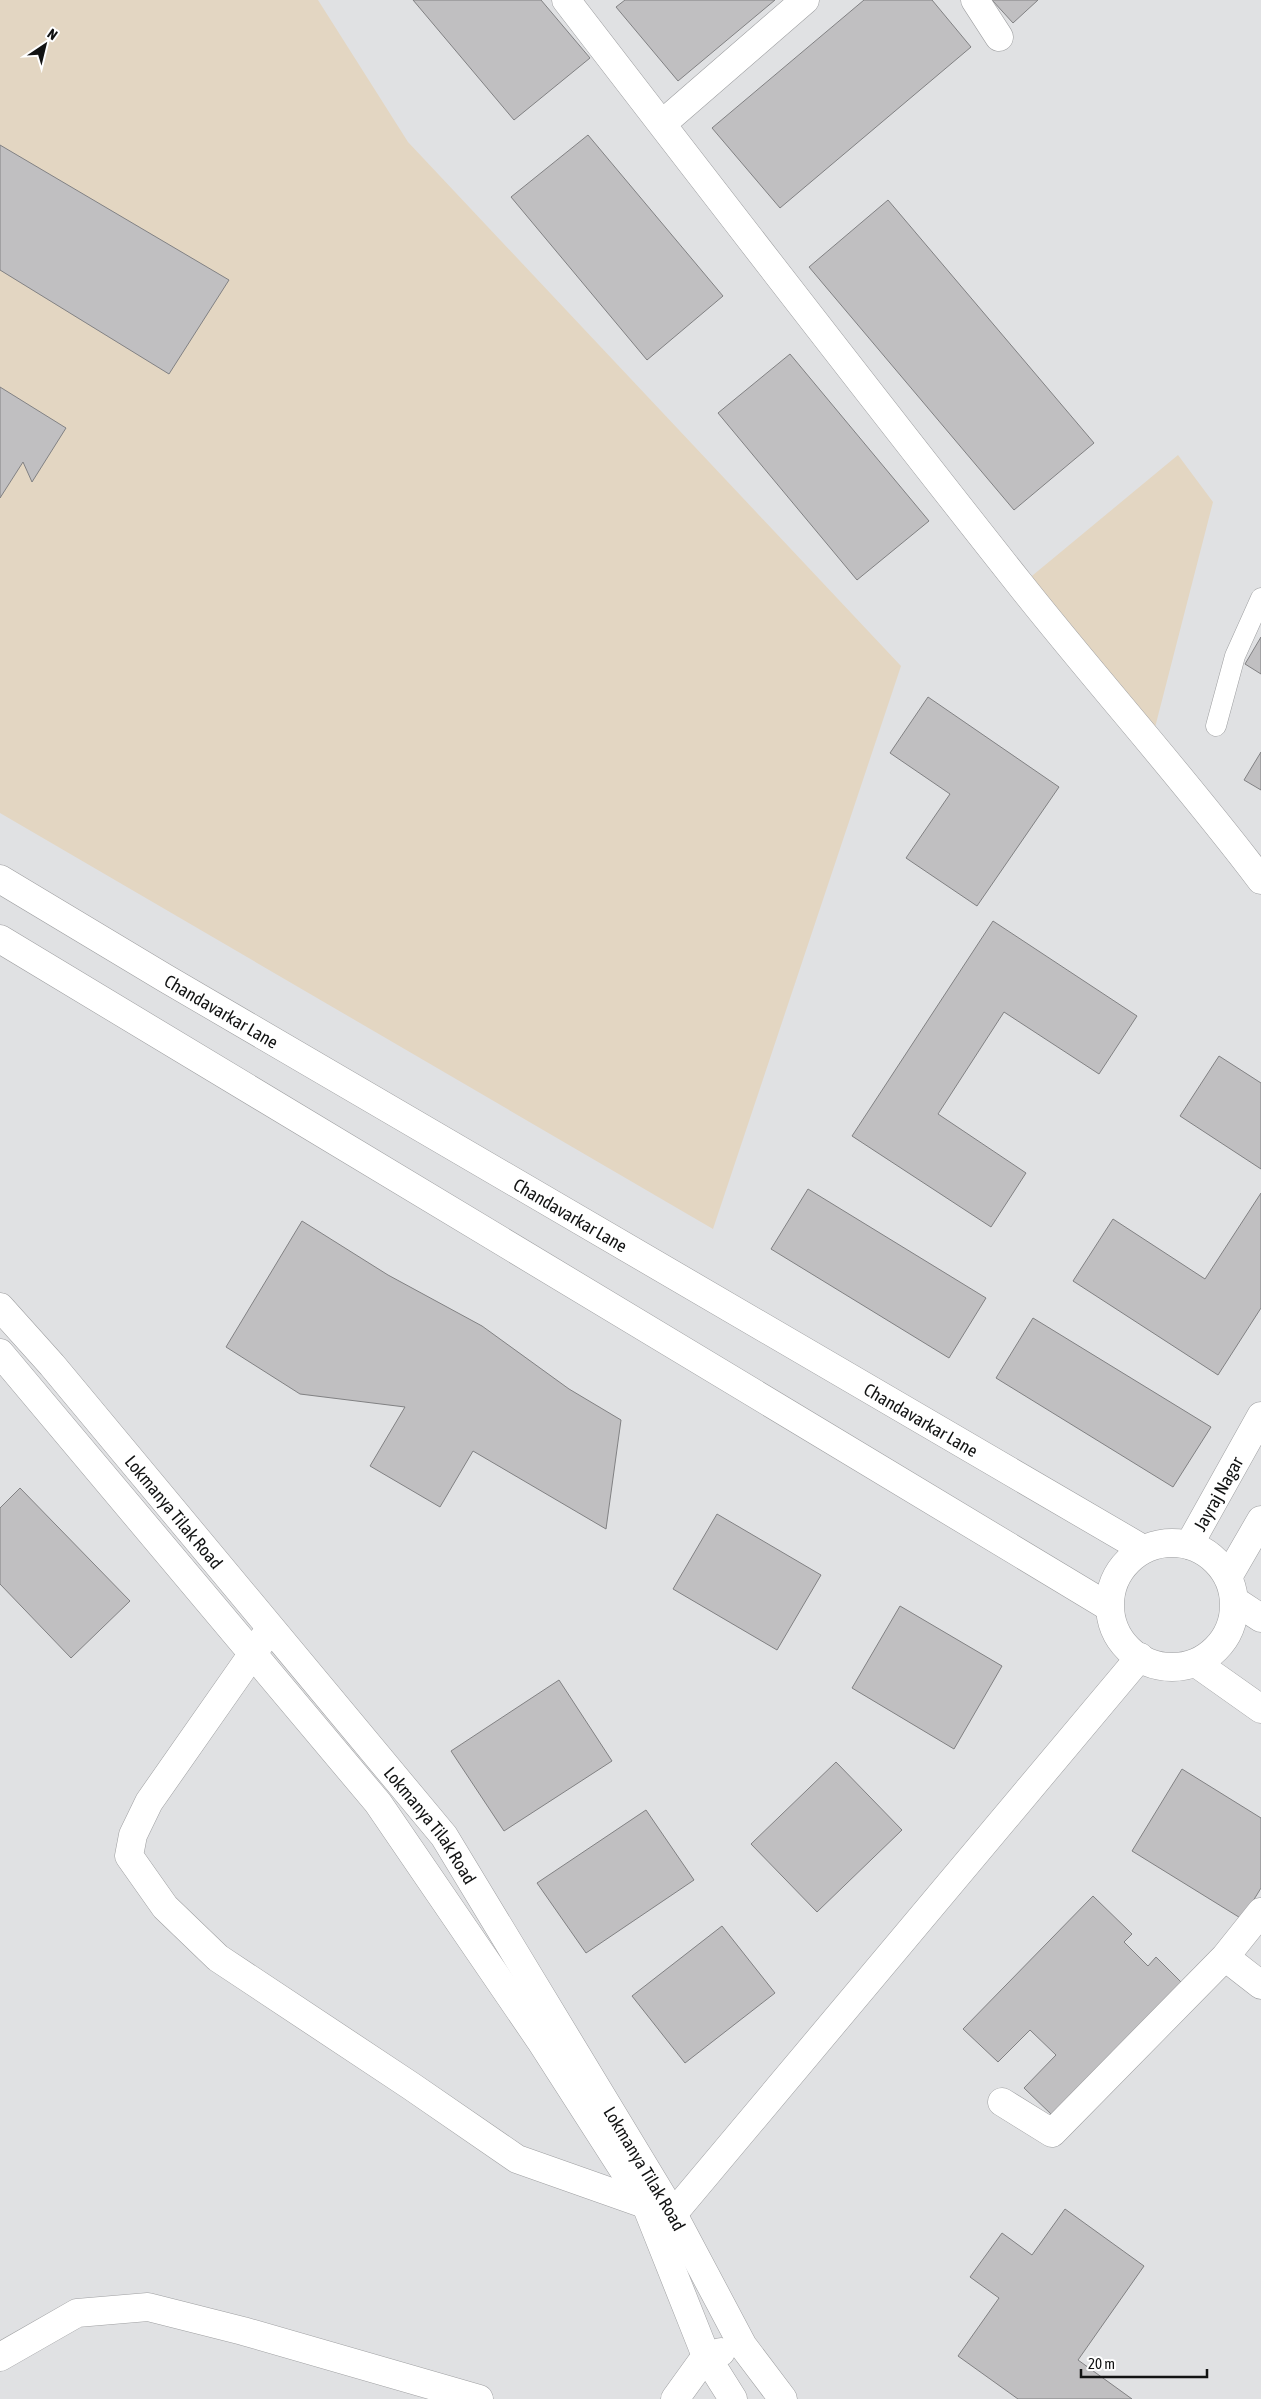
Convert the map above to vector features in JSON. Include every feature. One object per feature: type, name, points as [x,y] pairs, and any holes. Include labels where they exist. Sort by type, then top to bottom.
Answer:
[{"type":"street","points":[[566,0],[1021,585],[1213,816],[1261,880]]},
{"type":"street","points":[[662,124],[806,0]]},
{"type":"street","points":[[975,0],[999,37]]},
{"type":"street","name":"Chandavarkar Lane","points":[[0,879],[182,988],[1143,1549]]},
{"type":"street","points":[[0,940],[1109,1607]]},
{"type":"street","name":"Lokmanya Tilak Road","points":[[0,1307],[23,1332],[444,1836],[672,2214],[743,2346],[783,2399]]},
{"type":"street","points":[[2,1360],[23,1332]]},
{"type":"street","name":"Lokmanya Tilak Road","points":[[2,1360],[378,1803],[540,2040],[646,2204],[706,2356],[732,2399]]},
{"type":"street","name":"Jayraj Nagar","points":[[1189,1545],[1261,1416]]},
{"type":"street","points":[[1261,1520],[1232,1589],[1231,1627],[1217,1648],[1196,1663],[1171,1668],[1148,1663],[1128,1650],[1115,1630],[1109,1607],[1112,1584],[1124,1563],[1143,1549],[1166,1542],[1189,1545],[1212,1557],[1232,1589],[1261,1618]]},
{"type":"street","points":[[270,1629],[149,1802],[133,1835],[129,1856],[165,1907],[218,1958],[517,2159],[672,2214],[1140,1657]]},
{"type":"street","points":[[1196,1663],[1261,1709]]},
{"type":"street","points":[[1002,2102],[1052,2133],[1225,1957],[1261,1912]]},
{"type":"street","points":[[1225,1957],[1261,1985]]},
{"type":"street","points":[[0,2357],[77,2313],[148,2307],[243,2331],[479,2399]]},
{"type":"street","points":[[676,2399],[706,2356],[743,2346]]},
{"type":"lane","points":[[1216,726],[1235,656],[1261,598]]},
{"type":"shaded area","points":[[0,0],[318,0],[408,142],[901,666],[713,1229],[0,813]]},
{"type":"shaded area","points":[[1178,455],[1213,502],[1151,743],[1021,585]]},
{"type":"building","points":[[413,0],[541,0],[590,58],[514,120]]},
{"type":"building","points":[[625,0],[775,0],[678,81],[616,7]]},
{"type":"building","points":[[864,0],[932,0],[971,47],[780,208],[712,128]]},
{"type":"building","points":[[992,0],[1038,0],[1013,23]]},
{"type":"building","points":[[588,135],[723,296],[647,360],[511,197]]},
{"type":"building","points":[[0,145],[229,280],[169,374],[0,270]]},
{"type":"building","points":[[888,200],[1094,443],[1014,510],[809,267]]},
{"type":"building","points":[[790,354],[929,521],[857,580],[718,413]]},
{"type":"building","points":[[0,387],[66,428],[32,482],[23,462],[0,498]]},
{"type":"building","points":[[1261,637],[1261,674],[1245,664]]},
{"type":"building","points":[[928,697],[1059,787],[977,906],[906,858],[950,794],[890,753]]},
{"type":"building","points":[[1261,752],[1261,790],[1244,780]]},
{"type":"building","points":[[993,921],[1137,1016],[1099,1074],[1004,1012],[938,1114],[1026,1173],[991,1227],[852,1136]]},
{"type":"building","points":[[1219,1056],[1261,1083],[1261,1169],[1180,1116]]},
{"type":"building","points":[[808,1189],[986,1298],[949,1358],[771,1249]]},
{"type":"building","points":[[1261,1193],[1261,1308],[1218,1375],[1073,1281],[1113,1219],[1205,1279]]},
{"type":"building","points":[[302,1221],[388,1275],[482,1326],[569,1389],[621,1420],[606,1529],[473,1451],[440,1507],[370,1466],[405,1407],[300,1394],[226,1347]]},
{"type":"building","points":[[1033,1318],[1211,1427],[1173,1487],[996,1378]]},
{"type":"building","points":[[20,1488],[130,1601],[71,1658],[0,1584],[0,1508]]},
{"type":"building","points":[[717,1514],[821,1575],[777,1650],[673,1589]]},
{"type":"building","points":[[900,1606],[1002,1666],[954,1749],[852,1688]]},
{"type":"building","points":[[559,1680],[612,1761],[504,1831],[451,1751]]},
{"type":"building","points":[[836,1762],[902,1830],[817,1912],[751,1844]]},
{"type":"building","points":[[1182,1769],[1261,1818],[1261,1888],[1242,1919],[1132,1851]]},
{"type":"building","points":[[646,1810],[694,1880],[586,1953],[537,1883]]},
{"type":"building","points":[[1093,1896],[1132,1934],[1124,1942],[1148,1966],[1156,1957],[1184,1985],[1054,2117],[1024,2088],[1056,2055],[1030,2030],[998,2062],[963,2029]]},
{"type":"building","points":[[722,1926],[775,1993],[685,2063],[632,1996]]},
{"type":"building","points":[[1065,2209],[1144,2266],[1078,2360],[1132,2399],[1018,2399],[958,2356],[999,2298],[970,2277],[1002,2233],[1032,2255]]}]
